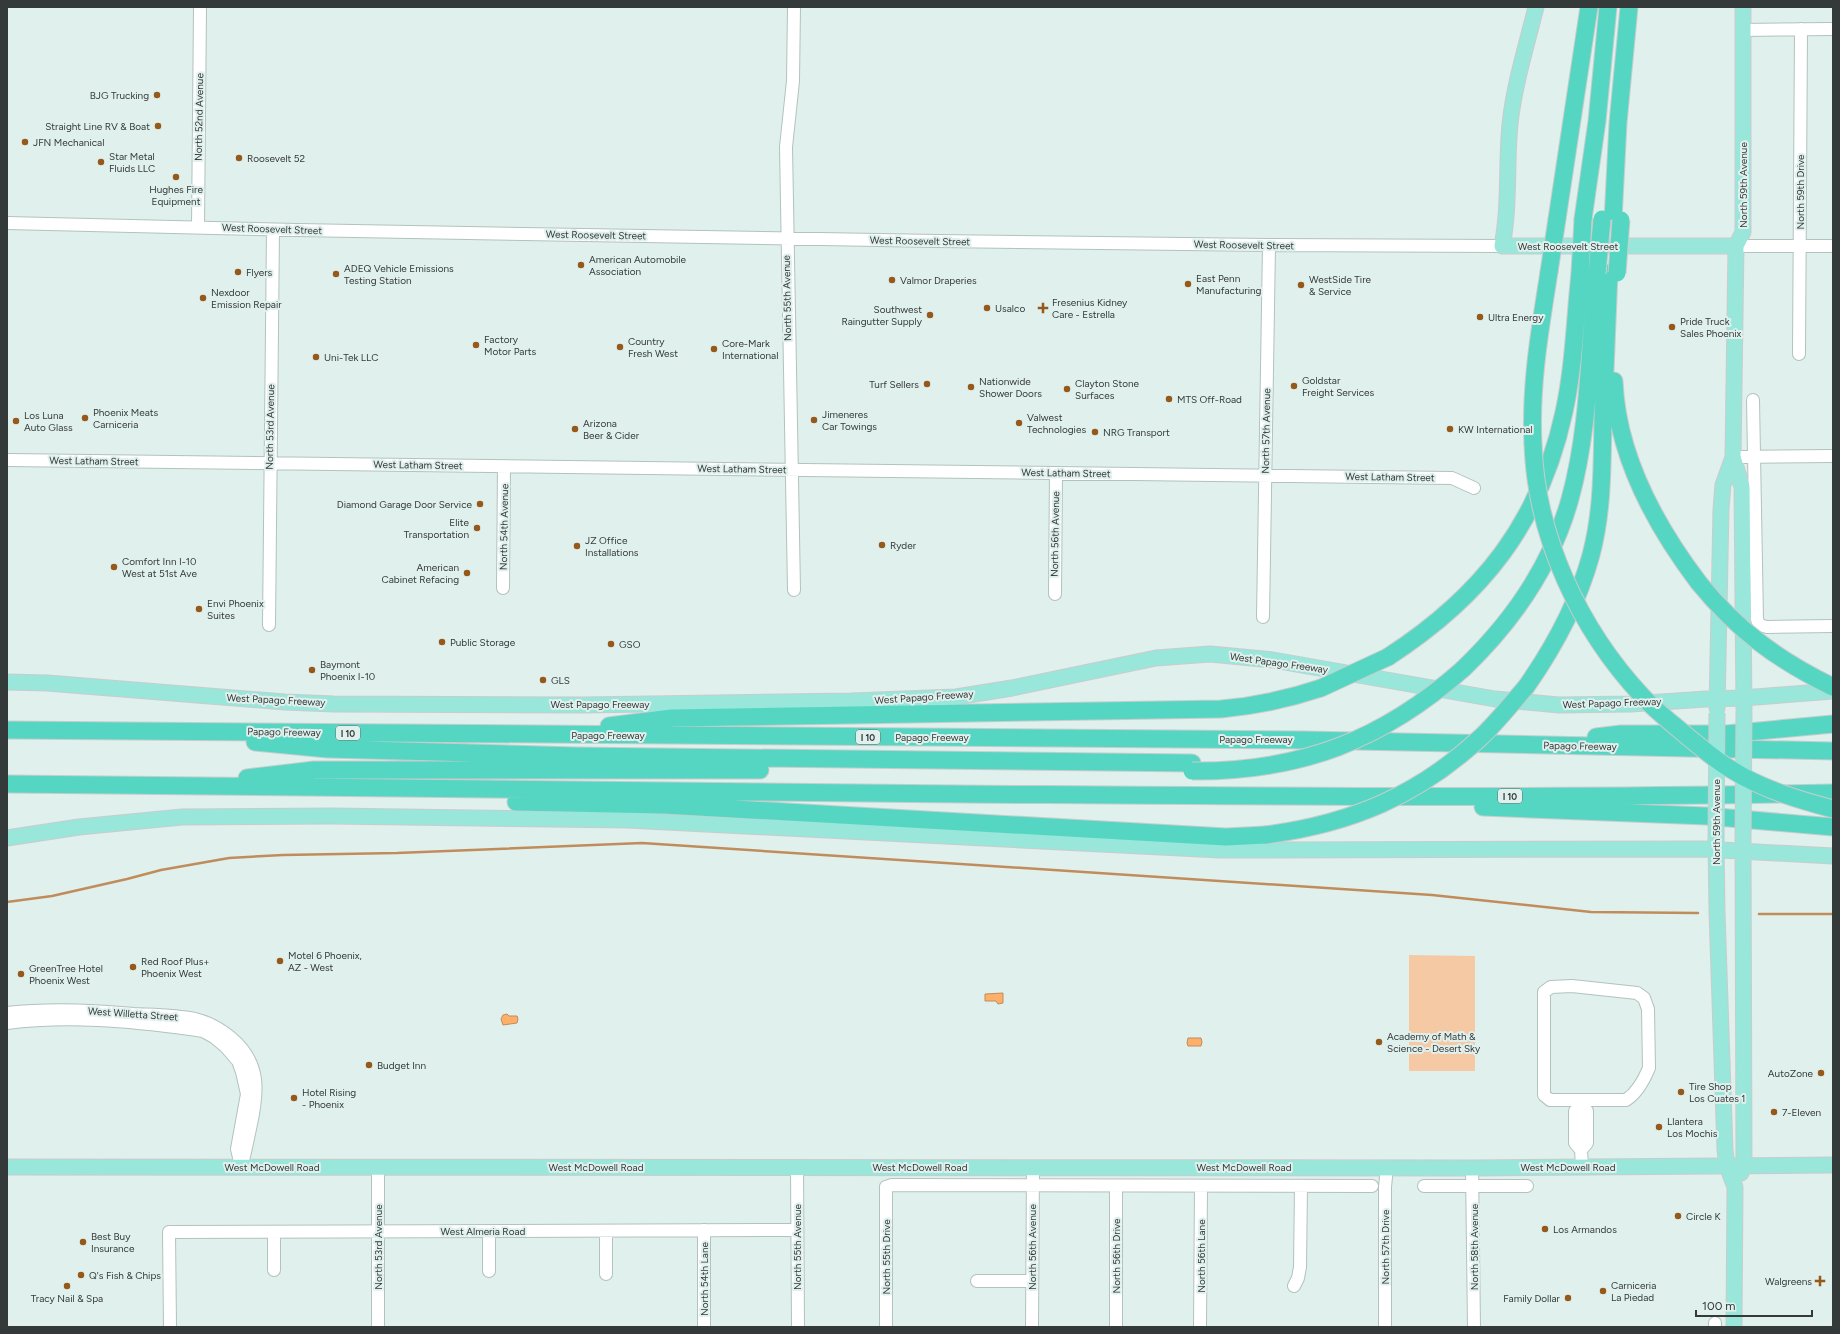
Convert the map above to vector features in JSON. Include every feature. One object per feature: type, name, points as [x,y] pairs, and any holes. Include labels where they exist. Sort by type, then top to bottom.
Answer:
[{"type":"highway","points":[[1589,7],[1534,376],[1532,421],[1534,460],[1538,490],[1548,533],[1558,560],[1583,615],[1616,664],[1643,697],[1662,715],[1732,771],[1768,788],[1833,809]]},
{"type":"highway","points":[[1602,219],[1596,121],[1608,7]]},
{"type":"highway","points":[[181,786],[314,770],[1192,767],[1246,761],[1296,752],[1358,731],[1422,694],[1460,667],[1493,639],[1526,593],[1545,563],[1570,500],[1583,427],[1602,219],[1618,122],[1629,7]]},
{"type":"highway","points":[[1598,273],[1614,375],[1615,402],[1620,425],[1636,474],[1652,512],[1663,533],[1700,583],[1735,623],[1764,646],[1804,672],[1833,687]]},
{"type":"highway","points":[[549,735],[672,718],[1221,709],[1290,698],[1321,688],[1388,658],[1422,636],[1439,622],[1484,578],[1511,541],[1542,484],[1553,456],[1564,411],[1569,382],[1598,273]]},
{"type":"highway","points":[[434,790],[509,802],[664,805],[1226,837],[1265,835],[1321,826],[1384,804],[1430,778],[1455,760],[1482,736],[1526,688],[1547,656],[1570,613],[1588,565],[1597,530],[1603,457],[1598,273]]},
{"type":"highway","points":[[1528,745],[1621,734],[1726,734],[1833,724]]},
{"type":"highway","name":"Papago Freeway","points":[[7,730],[1305,740],[1833,751]]},
{"type":"highway","points":[[147,731],[328,749],[1192,767]]},
{"type":"highway","name":"I 10","points":[[7,784],[434,790],[1187,796],[1688,796],[1833,793]]},
{"type":"highway","points":[[1187,796],[1615,811],[1706,816],[1833,827]]},
{"type":"main road","points":[[1502,246],[1505,232],[1507,158],[1510,121],[1536,7]]},
{"type":"main road","name":"North 59th Avenue","points":[[1735,1187],[1744,1166],[1744,613],[1742,487],[1733,457],[1736,246],[1743,232],[1742,7]]},
{"type":"main road","name":"West Roosevelt Street","points":[[1502,246],[1736,246]]},
{"type":"main road","name":"North 59th Avenue","points":[[1733,457],[1723,485],[1717,706],[1716,846],[1717,930],[1727,1166],[1735,1187],[1734,1327]]},
{"type":"main road","name":"West Papago Freeway","points":[[7,682],[47,683],[285,702],[334,704],[583,705],[843,701],[956,697],[1012,688],[1156,658],[1210,654],[1273,660],[1465,694],[1526,702],[1598,705],[1717,706],[1743,705],[1833,691]]},
{"type":"main road","points":[[7,838],[79,827],[182,817],[332,816],[627,820],[1220,850],[1703,849],[1716,846],[1743,846],[1833,856]]},
{"type":"main road","name":"West McDowell Road","points":[[7,1167],[1472,1168],[1833,1165]]},
{"type":"street","name":"North 52nd Avenue","points":[[198,227],[200,7]]},
{"type":"street","name":"North 55th Avenue","points":[[794,7],[793,81],[786,148],[794,590]]},
{"type":"street","name":"North 59th Drive","points":[[1799,354],[1801,29]]},
{"type":"street","points":[[1742,30],[1833,29]]},
{"type":"street","name":"West Roosevelt Street","points":[[7,223],[273,230],[787,238],[1269,245],[1502,246]]},
{"type":"street","name":"North 53rd Avenue","points":[[269,625],[273,230]]},
{"type":"street","name":"North 57th Avenue","points":[[1263,617],[1269,245]]},
{"type":"street","name":"West Roosevelt Street","points":[[1736,246],[1833,246]]},
{"type":"street","points":[[1753,400],[1757,619],[1759,625],[1768,627],[1833,626]]},
{"type":"street","points":[[1733,457],[1833,456]]},
{"type":"street","name":"West Latham Street","points":[[7,460],[1452,478],[1474,488]]},
{"type":"street","name":"North 54th Avenue","points":[[503,588],[504,466]]},
{"type":"street","name":"North 56th Avenue","points":[[1054,594],[1056,473]]},
{"type":"street","points":[[1580,1103],[1626,1100],[1632,1096],[1646,1075],[1649,1068],[1648,1010],[1644,998],[1637,993],[1572,986],[1551,987],[1544,992],[1544,1095],[1550,1100],[1580,1103],[1586,1111],[1586,1143],[1581,1150],[1582,1167]]},
{"type":"street","name":"West Willetta Street","points":[[7,1013],[42,1010],[77,1010],[196,1019],[212,1025],[222,1031],[241,1048],[242,1059]]},
{"type":"street","name":"West Willetta Street","points":[[7,1023],[50,1018],[190,1029],[202,1031],[214,1037],[242,1059]]},
{"type":"street","points":[[241,1167],[237,1148],[247,1094],[242,1059]]},
{"type":"street","name":"North 53rd Avenue","points":[[378,1167],[378,1327]]},
{"type":"street","name":"North 55th Avenue","points":[[797,1167],[796,1230],[798,1327]]},
{"type":"street","name":"North 56th Avenue","points":[[1032,1327],[1033,1167]]},
{"type":"street","name":"North 57th Drive","points":[[1385,1327],[1385,1187],[1387,1167]]},
{"type":"street","name":"North 58th Avenue","points":[[1472,1168],[1474,1327]]},
{"type":"street","name":"North 56th Drive","points":[[1116,1186],[1116,1327]]},
{"type":"street","name":"North 56th Lane","points":[[1200,1327],[1201,1186]]},
{"type":"street","points":[[1294,1286],[1298,1278],[1300,1267],[1300,1186]]},
{"type":"street","name":"West McDowell Road","points":[[886,1187],[1372,1186]]},
{"type":"street","name":"West McDowell Road","points":[[1424,1186],[1527,1186]]},
{"type":"street","name":"North 55th Drive","points":[[886,1187],[886,1327]]},
{"type":"street","name":"North 54th Lane","points":[[704,1230],[704,1327]]},
{"type":"street","name":"West Almeria Road","points":[[170,1327],[169,1232],[796,1230]]},
{"type":"street","points":[[489,1271],[490,1231]]},
{"type":"street","points":[[606,1231],[606,1274]]},
{"type":"street","points":[[274,1232],[274,1270]]},
{"type":"street","points":[[977,1281],[1032,1281]]},
{"type":"shaded area","points":[[1409,955],[1475,956],[1475,1071],[1409,1071]]},
{"type":"shaded area","points":[[1003,993],[1003,1003],[998,1004],[996,1001],[985,1001],[985,994]]},
{"type":"shaded area","points":[[507,1014],[509,1016],[517,1016],[517,1023],[503,1025],[501,1019],[503,1015]]},
{"type":"shaded area","points":[[1188,1038],[1201,1038],[1201,1046],[1188,1046]]},
{"type":"waterway","points":[[7,902],[52,896],[161,870],[229,858],[642,843],[1432,895],[1591,912],[1698,913]]},
{"type":"waterway","points":[[1759,914],[1833,914]]},
{"type":"place","name":"BJG Trucking","points":[[157,95]]},
{"type":"place","name":"Straight Line RV & Boat","points":[[158,126]]},
{"type":"place","name":"JFN Mechanical","points":[[25,142]]},
{"type":"place","name":"Roosevelt 52","points":[[239,158]]},
{"type":"place","name":"Star Metal Fluids LLC","points":[[101,162]]},
{"type":"place","name":"Hughes Fire Equipment","points":[[176,177]]},
{"type":"place","name":"American Automobile Association","points":[[581,265]]},
{"type":"place","name":"Flyers","points":[[238,272]]},
{"type":"place","name":"ADEQ Vehicle Emissions Testing Station","points":[[336,274]]},
{"type":"place","name":"Valmor Draperies","points":[[892,280]]},
{"type":"place","name":"East Penn Manufacturing","points":[[1188,284]]},
{"type":"place","name":"WestSide Tire & Service","points":[[1301,285]]},
{"type":"place","name":"Nexdoor Emission Repair","points":[[203,298]]},
{"type":"place","name":"Usalco","points":[[987,308]]},
{"type":"place","name":"Fresenius Kidney Care - Estrella","points":[[1043,308]]},
{"type":"place","name":"Southwest Raingutter Supply","points":[[930,315]]},
{"type":"place","name":"Ultra Energy","points":[[1480,317]]},
{"type":"place","name":"Pride Truck Sales Phoenix","points":[[1672,327]]},
{"type":"place","name":"Factory Motor Parts","points":[[476,345]]},
{"type":"place","name":"Country Fresh West","points":[[620,347]]},
{"type":"place","name":"Core-Mark International","points":[[714,349]]},
{"type":"place","name":"Uni-Tek LLC","points":[[316,357]]},
{"type":"place","name":"Turf Sellers","points":[[927,384]]},
{"type":"place","name":"Goldstar Freight Services","points":[[1294,386]]},
{"type":"place","name":"Nationwide Shower Doors","points":[[971,387]]},
{"type":"place","name":"Clayton Stone Surfaces","points":[[1067,389]]},
{"type":"place","name":"MTS Off-Road","points":[[1169,399]]},
{"type":"place","name":"Phoenix Meats Carniceria","points":[[85,418]]},
{"type":"place","name":"Jimeneres Car Towings","points":[[814,420]]},
{"type":"place","name":"Los Luna Auto Glass","points":[[16,421]]},
{"type":"place","name":"Valwest Technologies","points":[[1019,423]]},
{"type":"place","name":"Arizona Beer & Cider","points":[[575,429]]},
{"type":"place","name":"KW International","points":[[1450,429]]},
{"type":"place","name":"NRG Transport","points":[[1095,432]]},
{"type":"place","name":"Diamond Garage Door Service","points":[[480,504]]},
{"type":"place","name":"Elite Transportation","points":[[477,528]]},
{"type":"place","name":"Ryder","points":[[882,545]]},
{"type":"place","name":"JZ Office Installations","points":[[577,546]]},
{"type":"place","name":"Comfort Inn I-10 West at 51st Ave","points":[[114,567]]},
{"type":"place","name":"American Cabinet Refacing","points":[[467,573]]},
{"type":"place","name":"Envi Phoenix Suites","points":[[199,609]]},
{"type":"place","name":"Public Storage","points":[[442,642]]},
{"type":"place","name":"GSO","points":[[611,644]]},
{"type":"place","name":"Baymont Phoenix I-10","points":[[312,670]]},
{"type":"place","name":"GLS","points":[[543,680]]},
{"type":"place","name":"Motel 6 Phoenix, AZ - West","points":[[280,961]]},
{"type":"place","name":"Red Roof Plus+ Phoenix West","points":[[133,967]]},
{"type":"place","name":"GreenTree Hotel Phoenix West","points":[[21,974]]},
{"type":"place","name":"Academy of Math & Science - Desert Sky","points":[[1379,1042]]},
{"type":"place","name":"Budget Inn","points":[[369,1065]]},
{"type":"place","name":"AutoZone","points":[[1821,1073]]},
{"type":"place","name":"Tire Shop Los Cuates 1","points":[[1681,1092]]},
{"type":"place","name":"Hotel Rising - Phoenix","points":[[294,1098]]},
{"type":"place","name":"7-Eleven","points":[[1774,1112]]},
{"type":"place","name":"Llantera Los Mochis","points":[[1659,1127]]},
{"type":"place","name":"Circle K","points":[[1678,1216]]},
{"type":"place","name":"Los Armandos","points":[[1545,1229]]},
{"type":"place","name":"Best Buy Insurance","points":[[83,1242]]},
{"type":"place","name":"Q's Fish & Chips","points":[[81,1275]]},
{"type":"place","name":"Walgreens","points":[[1820,1281]]},
{"type":"place","name":"Tracy Nail & Spa","points":[[67,1286]]},
{"type":"place","name":"Carniceria La Piedad","points":[[1603,1291]]},
{"type":"place","name":"Family Dollar","points":[[1568,1298]]}]
